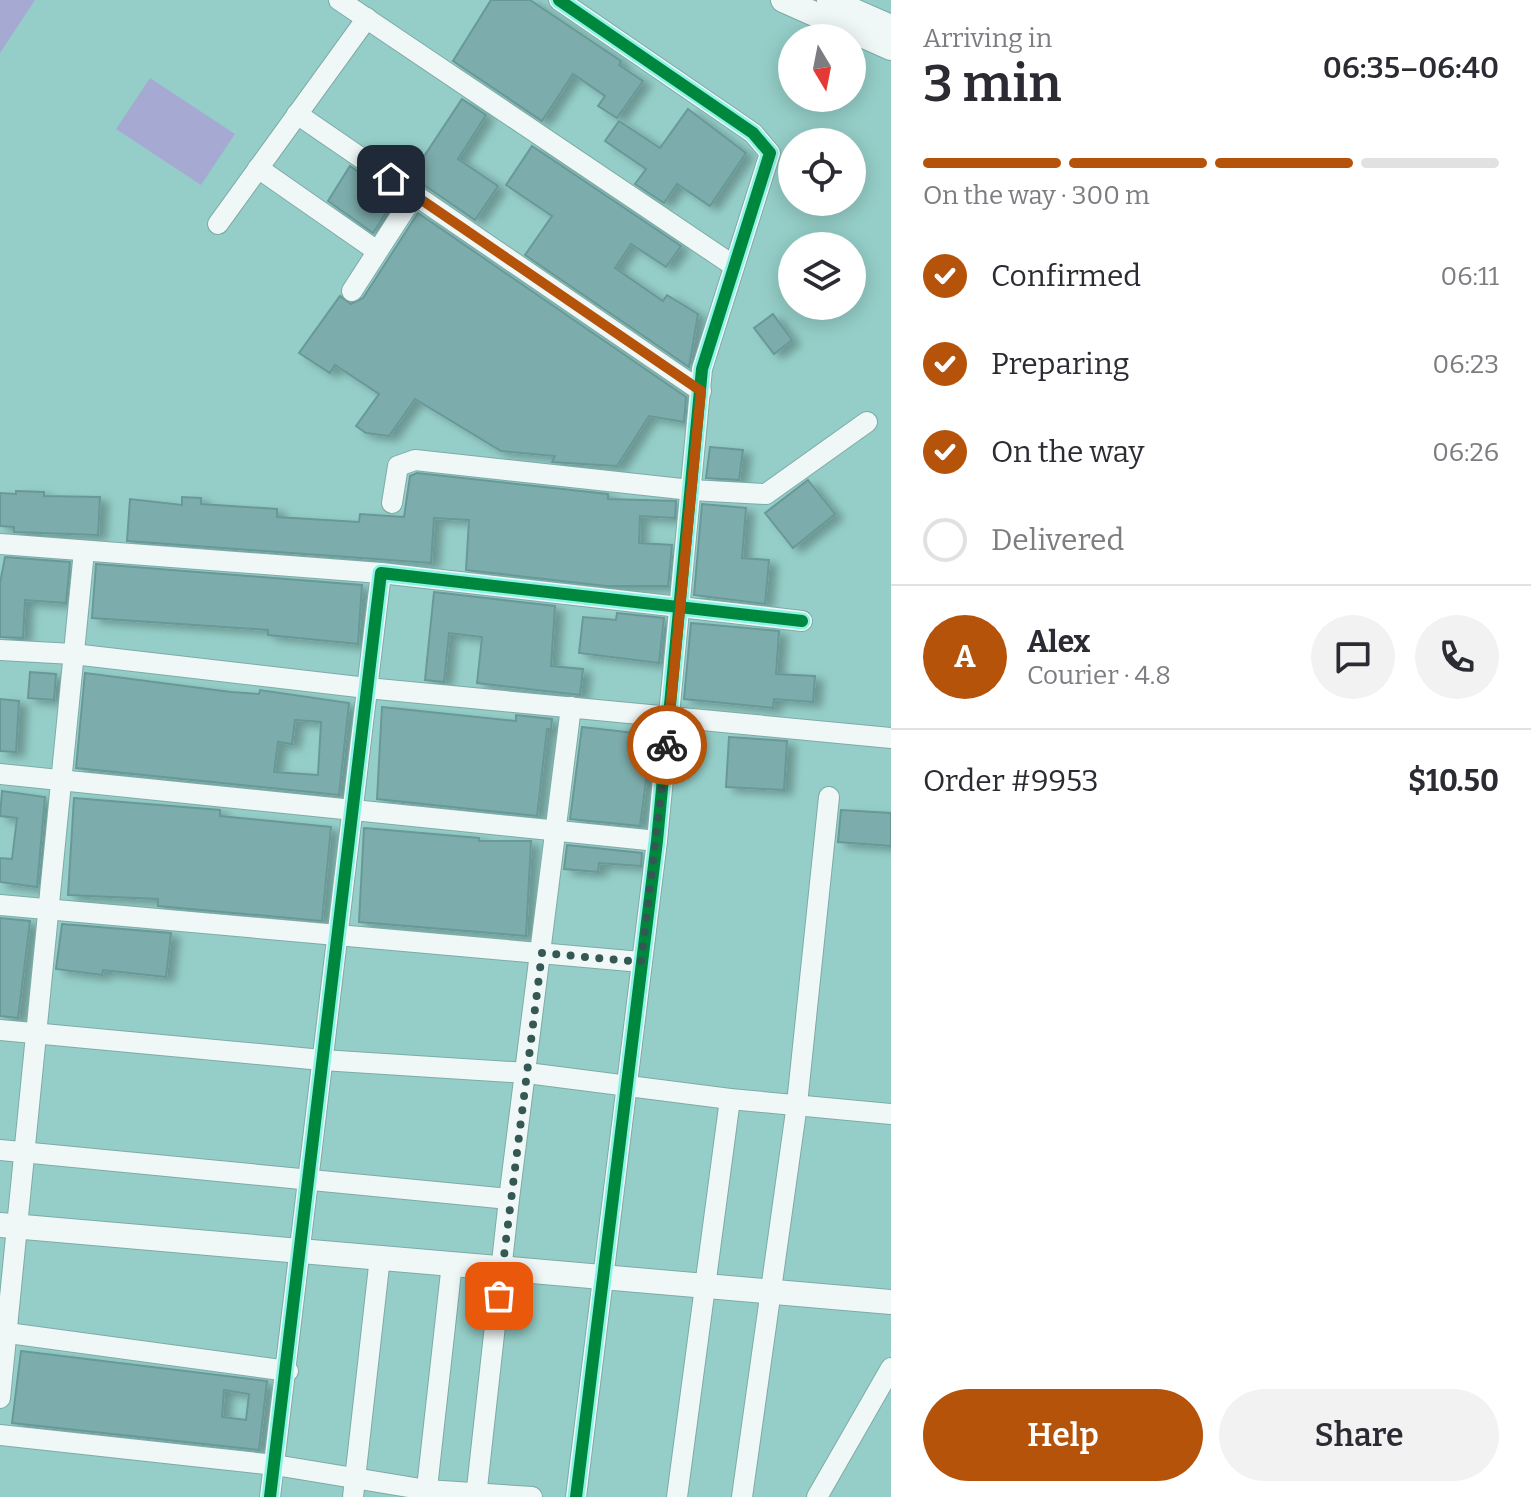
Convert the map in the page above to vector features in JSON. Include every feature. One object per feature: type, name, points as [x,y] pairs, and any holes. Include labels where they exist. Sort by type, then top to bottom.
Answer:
[{"type":"street","points":[[339,0],[734,266]]},
{"type":"street","points":[[559,0],[753,133],[770,153],[702,369],[657,841],[576,1497]]},
{"type":"street","points":[[783,0],[891,48]]},
{"type":"street","points":[[829,0],[891,27]]},
{"type":"street","points":[[218,224],[367,18]]},
{"type":"street","points":[[297,114],[701,391]]},
{"type":"street","points":[[258,168],[377,251]]},
{"type":"street","points":[[352,291],[414,195]]},
{"type":"street","points":[[392,503],[398,466],[415,460],[691,490],[766,494],[867,422]]},
{"type":"street","points":[[0,544],[381,573],[802,621]]},
{"type":"street","points":[[0,1398],[8,1226],[24,1152],[84,551]]},
{"type":"street","points":[[270,1497],[288,1371],[299,1250],[381,573]]},
{"type":"street","points":[[0,650],[73,654],[367,688],[891,738]]},
{"type":"street","points":[[476,1495],[509,1199],[542,953],[553,831],[571,707]]},
{"type":"street","points":[[0,774],[657,841]]},
{"type":"street","points":[[742,1497],[797,1104],[829,797]]},
{"type":"street","points":[[0,905],[641,962]]},
{"type":"street","points":[[0,1030],[322,1060],[527,1073],[730,1099],[891,1114]]},
{"type":"street","points":[[677,1497],[730,1099]]},
{"type":"street","points":[[0,1150],[509,1199]]},
{"type":"street","points":[[8,1226],[891,1302]]},
{"type":"street","points":[[354,1488],[380,1257]]},
{"type":"street","points":[[427,1494],[452,1263]]},
{"type":"street","points":[[3,1333],[288,1371]]},
{"type":"street","points":[[817,1497],[890,1372]]},
{"type":"street","points":[[0,1435],[275,1465],[354,1488],[532,1497]]},
{"type":"shaded area","points":[[0,0],[35,0],[0,53]]},
{"type":"shaded area","points":[[150,78],[235,134],[201,185],[116,129]]},
{"type":"building","points":[[491,0],[530,0],[621,61],[619,65],[643,81],[617,118],[598,106],[605,96],[573,74],[542,121],[453,61]]},
{"type":"building","points":[[462,99],[486,115],[458,159],[498,186],[475,220],[411,176]]},
{"type":"building","points":[[688,109],[746,153],[710,206],[677,184],[664,203],[635,184],[646,169],[605,141],[619,121],[660,148]]},
{"type":"building","points":[[532,146],[681,246],[666,267],[631,244],[615,268],[663,301],[667,295],[698,314],[689,367],[525,255],[552,216],[506,185]]},
{"type":"building","points":[[350,166],[396,197],[373,233],[328,201]]},
{"type":"building","points":[[418,213],[686,397],[684,422],[649,416],[617,466],[552,462],[555,456],[501,451],[415,399],[389,436],[366,433],[356,426],[379,394],[335,365],[330,373],[299,353],[340,296],[351,304],[363,298]]},
{"type":"building","points":[[773,314],[792,340],[774,354],[754,328]]},
{"type":"building","points":[[710,447],[743,450],[739,480],[706,478]]},
{"type":"building","points":[[417,473],[608,494],[608,499],[676,501],[675,518],[640,516],[639,543],[672,545],[668,586],[606,586],[466,570],[469,520],[434,518],[431,563],[127,541],[130,499],[182,505],[182,497],[201,498],[201,504],[277,509],[277,517],[359,522],[360,514],[404,517],[410,476]]},
{"type":"building","points":[[808,480],[835,514],[793,548],[765,513]]},
{"type":"building","points":[[16,491],[44,492],[44,496],[100,497],[98,535],[14,532],[14,527],[0,526],[0,493],[16,494]]},
{"type":"building","points":[[702,504],[746,508],[742,558],[769,560],[765,604],[694,595]]},
{"type":"building","points":[[5,557],[70,562],[66,603],[25,600],[23,638],[0,637],[0,583]]},
{"type":"building","points":[[96,564],[362,585],[358,644],[268,635],[268,630],[92,618]]},
{"type":"building","points":[[434,592],[555,606],[551,666],[583,669],[580,695],[477,683],[482,637],[449,633],[444,682],[425,680]]},
{"type":"building","points":[[617,613],[664,618],[659,663],[579,653],[583,617],[616,620]]},
{"type":"building","points":[[691,623],[779,631],[776,674],[815,676],[813,702],[774,699],[773,708],[684,699]]},
{"type":"building","points":[[30,672],[56,674],[54,700],[28,698]]},
{"type":"building","points":[[85,673],[231,692],[259,694],[260,690],[349,703],[339,795],[76,768]],"holes":[[[295,720],[321,722],[318,775],[274,772],[278,742],[292,744]]]},
{"type":"building","points":[[0,699],[19,701],[16,752],[0,751]]},
{"type":"building","points":[[382,707],[516,721],[516,715],[552,719],[551,729],[547,729],[537,816],[377,799]]},
{"type":"building","points":[[582,727],[652,735],[640,826],[570,819]]},
{"type":"building","points":[[729,737],[787,741],[784,790],[726,787]]},
{"type":"building","points":[[2,791],[45,797],[37,887],[0,882],[0,858],[12,859],[17,818],[0,816]]},
{"type":"building","points":[[74,798],[220,810],[220,816],[331,827],[322,921],[158,906],[158,899],[68,895]]},
{"type":"building","points":[[841,810],[891,813],[891,846],[838,842]]},
{"type":"building","points":[[364,828],[479,838],[479,841],[531,841],[526,936],[359,922]]},
{"type":"building","points":[[567,845],[642,853],[641,866],[599,863],[598,872],[564,869]]},
{"type":"building","points":[[0,918],[30,921],[18,1018],[0,1016]]},
{"type":"building","points":[[62,924],[171,933],[166,977],[103,970],[102,975],[56,969]]},
{"type":"building","points":[[21,1351],[267,1381],[259,1450],[12,1423]],"holes":[[[224,1390],[249,1394],[246,1420],[222,1417]]]},
{"type":"cycle path","points":[[559,0],[753,133],[770,153],[702,369],[657,841],[576,1497]]},
{"type":"cycle path","points":[[270,1497],[381,573],[802,621]]},
{"type":"way so far","points":[[499,1296],[542,953],[641,962],[667,745]]},
{"type":"route","points":[[391,179],[701,391],[667,745]]}]
